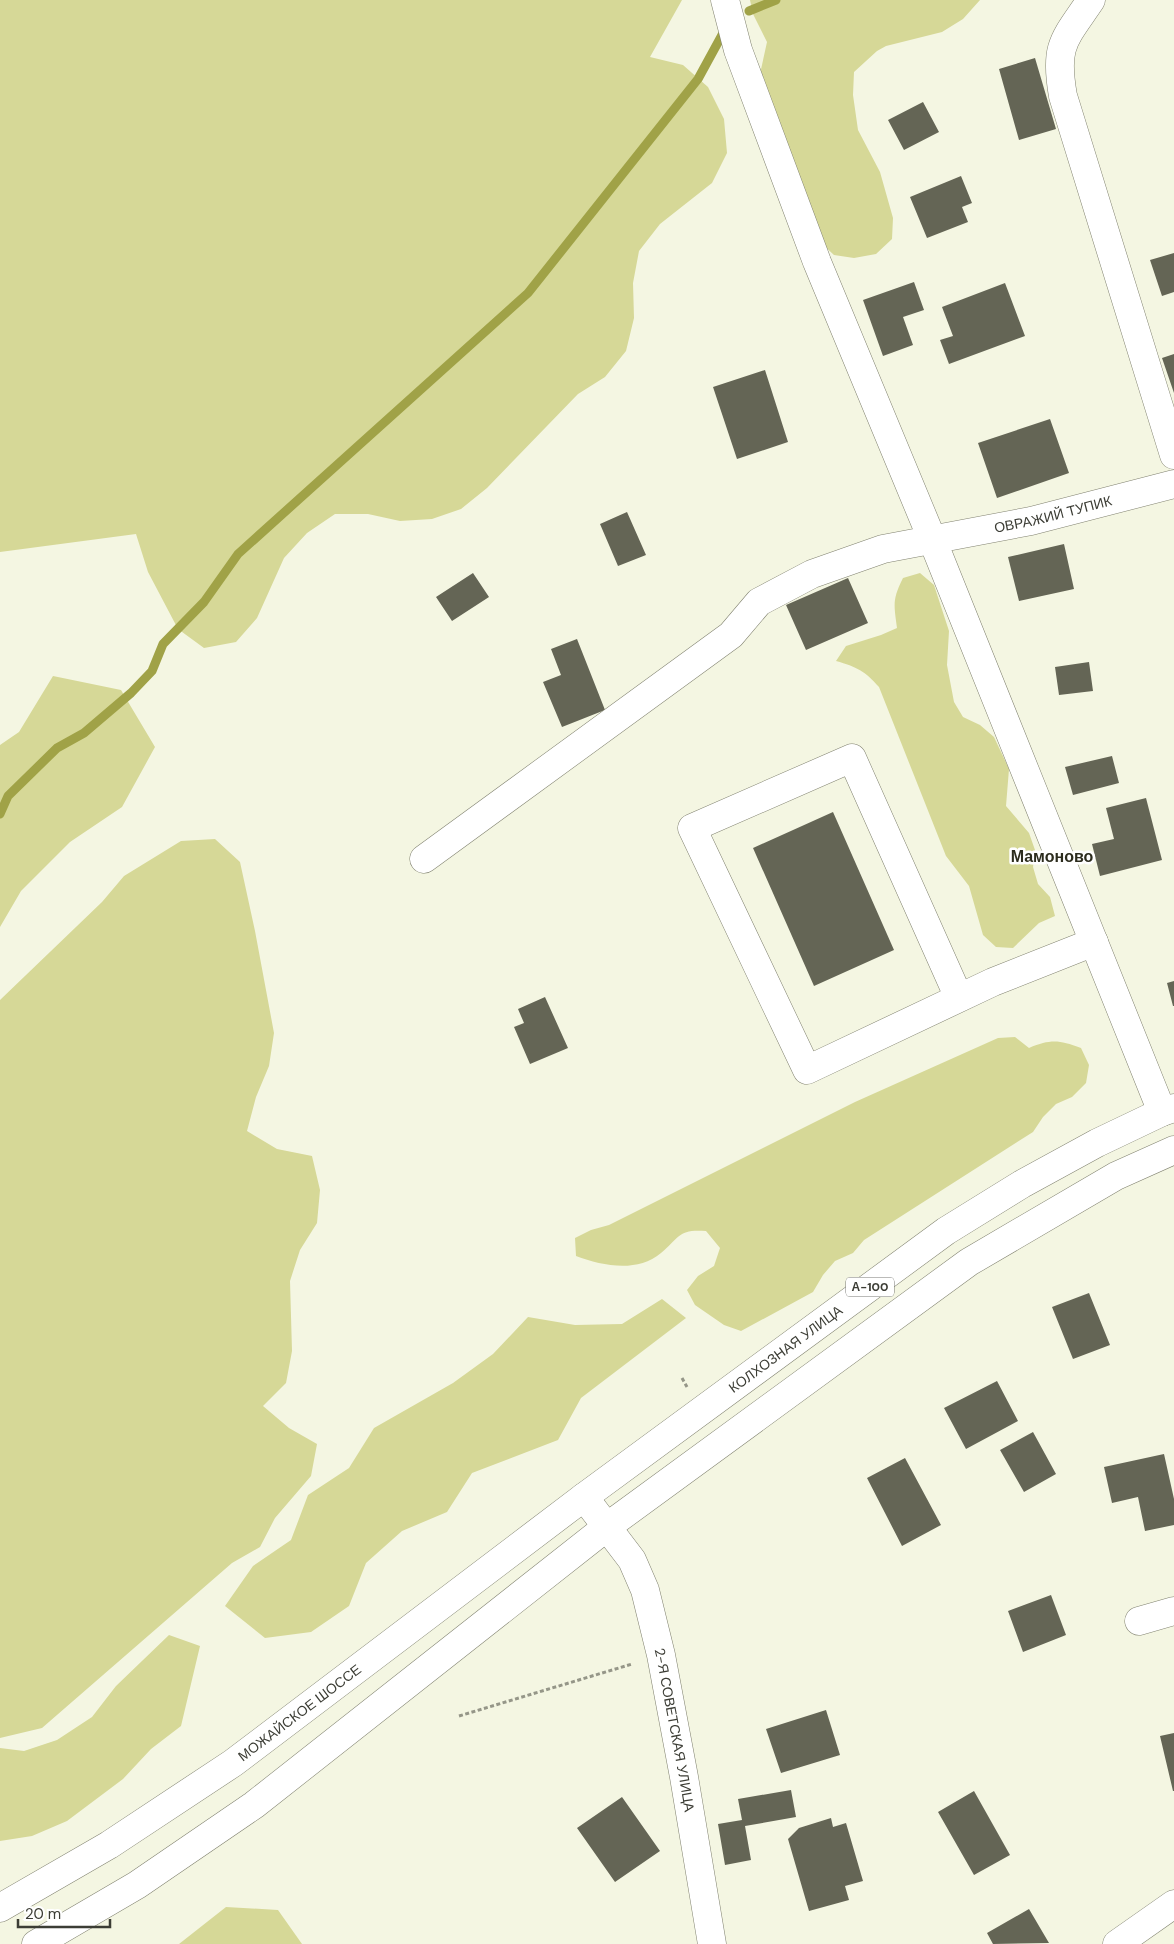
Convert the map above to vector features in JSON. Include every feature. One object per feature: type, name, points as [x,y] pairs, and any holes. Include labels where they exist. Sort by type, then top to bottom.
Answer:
[{"type":"main road","points":[[726,0],[738,50],[817,262],[932,539],[1094,942],[1168,1110]]},
{"type":"main road","points":[[1091,0],[1064,41],[1059,55],[1060,80],[1066,105],[1174,455]]},
{"type":"main road","name":"ОВРАЖИЙ ТУПИК","points":[[424,859],[731,635],[759,602],[812,574],[884,549],[1031,521],[1174,484]]},
{"type":"main road","points":[[959,998],[852,758],[692,828],[807,1070],[993,982],[1094,942]]},
{"type":"main road","name":"КОЛХОЗНАЯ УЛИЦА","points":[[584,1497],[946,1231],[1022,1184],[1097,1143],[1168,1110]]},
{"type":"main road","name":"А-100","points":[[608,1526],[969,1262],[1116,1176],[1174,1150]]},
{"type":"main road","name":"2-Я СОВЕТСКАЯ УЛИЦА","points":[[584,1497],[608,1526],[632,1560],[645,1590],[661,1655],[712,1944]]},
{"type":"main road","name":"МОЖАЙСКОЕ ШОССЕ","points":[[0,1908],[109,1845],[233,1763],[584,1497]]},
{"type":"main road","points":[[36,1944],[137,1885],[254,1805],[608,1526]]},
{"type":"main road","points":[[1139,1621],[1174,1611]]},
{"type":"main road","points":[[1117,1944],[1174,1904]]},
{"type":"path","points":[[459,1716],[661,1655]]},
{"type":"green space","points":[[0,0],[682,0],[650,57],[683,65],[708,87],[724,119],[727,153],[712,183],[660,224],[639,251],[633,283],[634,318],[626,351],[605,377],[578,394],[487,488],[461,509],[432,519],[400,521],[368,514],[335,514],[307,533],[284,558],[257,618],[236,642],[204,648],[178,629],[148,572],[136,534],[0,552]]},
{"type":"green space","points":[[750,0],[980,0],[963,19],[942,32],[886,46],[877,51],[854,72],[853,95],[858,130],[880,172],[893,218],[892,239],[876,254],[854,258],[834,255],[818,240],[760,74],[767,42],[753,14]]},
{"type":"green space","points":[[920,573],[934,585],[949,631],[947,665],[954,702],[963,717],[980,725],[994,737],[1009,769],[1006,806],[1029,833],[1035,850],[1033,867],[1038,884],[1050,897],[1055,916],[1039,923],[1013,948],[996,947],[983,935],[969,886],[946,856],[879,687],[860,670],[836,661],[846,646],[897,628],[895,603],[899,586],[903,578]]},
{"type":"green space","points":[[53,676],[121,690],[155,747],[122,807],[70,842],[21,891],[0,927],[0,745],[19,732]]},
{"type":"green space","points":[[215,839],[240,862],[274,1033],[269,1066],[256,1097],[247,1131],[277,1149],[312,1156],[320,1190],[317,1223],[300,1250],[290,1281],[292,1351],[286,1383],[263,1406],[289,1428],[317,1444],[311,1476],[275,1518],[260,1547],[232,1563],[42,1728],[0,1738],[0,1000],[102,902],[124,876],[181,841]]},
{"type":"green space","points":[[1015,1037],[1029,1048],[1043,1043],[1055,1042],[1067,1043],[1081,1048],[1089,1065],[1086,1083],[1072,1097],[1056,1104],[1043,1117],[1033,1132],[864,1240],[853,1253],[835,1261],[823,1275],[813,1292],[741,1331],[724,1325],[695,1305],[687,1290],[698,1276],[714,1266],[720,1248],[706,1231],[684,1233],[652,1259],[631,1265],[608,1265],[576,1256],[575,1238],[591,1230],[609,1225],[855,1102],[998,1038]]},
{"type":"green space","points":[[662,1299],[686,1318],[581,1398],[558,1440],[472,1473],[447,1512],[402,1531],[366,1563],[349,1606],[311,1632],[265,1638],[225,1606],[253,1566],[291,1540],[308,1495],[349,1468],[374,1428],[453,1383],[493,1354],[528,1317],[575,1325],[622,1324]]},
{"type":"green space","points":[[169,1635],[200,1646],[181,1726],[151,1749],[123,1779],[67,1821],[32,1836],[0,1841],[0,1748],[24,1751],[57,1740],[92,1717],[116,1686]]},
{"type":"green space","points":[[226,1907],[278,1910],[302,1944],[179,1944]]},
{"type":"building","points":[[1035,58],[1056,129],[1019,140],[999,69]]},
{"type":"building","points":[[923,102],[939,132],[904,150],[888,120]]},
{"type":"building","points":[[961,176],[972,203],[962,207],[968,222],[927,238],[910,197]]},
{"type":"building","points":[[1174,253],[1174,292],[1162,296],[1150,260]]},
{"type":"building","points":[[914,282],[924,310],[903,317],[913,345],[883,356],[863,300]]},
{"type":"building","points":[[1005,283],[1025,336],[949,364],[940,340],[953,336],[942,307]]},
{"type":"building","points":[[1174,354],[1174,393],[1162,358]]},
{"type":"building","points":[[765,370],[788,442],[737,459],[713,387]]},
{"type":"building","points":[[1050,419],[1069,473],[997,498],[978,443]]},
{"type":"building","points":[[627,512],[646,555],[618,566],[600,524]]},
{"type":"building","points":[[1064,544],[1074,589],[1019,601],[1008,557]]},
{"type":"building","points":[[473,573],[489,597],[452,621],[436,597]]},
{"type":"building","points":[[848,578],[868,623],[806,650],[786,605]]},
{"type":"building","points":[[577,639],[605,710],[562,727],[543,682],[561,675],[551,649]]},
{"type":"building","points":[[1089,662],[1093,691],[1059,695],[1055,667]]},
{"type":"building","points":[[1112,756],[1119,783],[1073,795],[1065,767]]},
{"type":"building","points":[[1146,798],[1162,860],[1100,876],[1092,844],[1114,839],[1106,808]]},
{"type":"building","points":[[833,812],[894,950],[814,986],[753,848]]},
{"type":"building","points":[[1174,981],[1174,1006],[1173,1006],[1167,983]]},
{"type":"building","points":[[545,997],[568,1048],[530,1064],[514,1027],[524,1023],[518,1009]]},
{"type":"building","points":[[1089,1293],[1110,1345],[1073,1359],[1052,1307]]},
{"type":"building","points":[[997,1381],[1018,1421],[966,1449],[944,1408]]},
{"type":"building","points":[[1033,1432],[1056,1474],[1024,1492],[1000,1450]]},
{"type":"building","points":[[1164,1454],[1174,1499],[1174,1525],[1145,1531],[1138,1497],[1112,1503],[1104,1467]]},
{"type":"building","points":[[905,1458],[941,1525],[902,1546],[867,1478]]},
{"type":"building","points":[[1051,1595],[1066,1635],[1023,1652],[1008,1611]]},
{"type":"building","points":[[826,1710],[840,1755],[781,1773],[766,1729]]},
{"type":"building","points":[[1174,1733],[1174,1791],[1173,1791],[1160,1736]]},
{"type":"building","points":[[791,1790],[796,1817],[745,1826],[751,1860],[725,1865],[718,1824],[742,1820],[738,1799]]},
{"type":"building","points":[[974,1791],[1010,1855],[974,1875],[938,1812]]},
{"type":"building","points":[[622,1797],[660,1851],[615,1882],[577,1828]]},
{"type":"building","points":[[831,1818],[833,1827],[846,1823],[863,1881],[845,1886],[849,1900],[809,1911],[788,1839],[799,1828]]},
{"type":"building","points":[[1029,1909],[1049,1943],[993,1944],[987,1933]]},
{"type":"waterway","points":[[749,11],[776,0]]},
{"type":"waterway","points":[[0,814],[8,796],[57,748],[84,733],[131,693],[152,671],[163,644],[204,602],[238,554],[528,293],[698,79],[722,35]]},
{"type":"district","name":"Мамоново","points":[[1052,856]]}]
